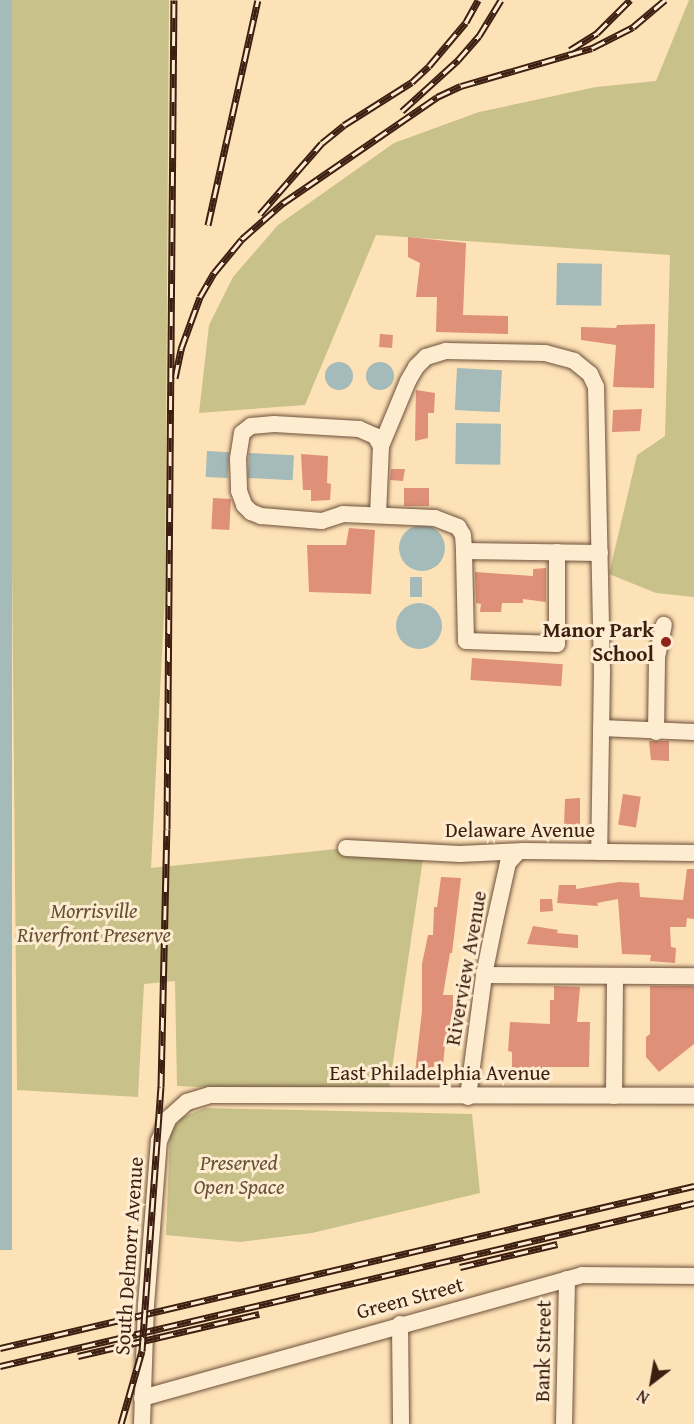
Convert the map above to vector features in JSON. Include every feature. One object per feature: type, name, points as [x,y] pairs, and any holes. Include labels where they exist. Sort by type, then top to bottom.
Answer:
[{"type":"street","points":[[378,515],[381,446],[408,381],[416,367],[426,357],[446,351],[545,353],[573,361],[590,374],[596,387],[595,461],[600,549],[601,728],[598,852]]},
{"type":"street","points":[[381,446],[375,436],[359,429],[274,424],[251,426],[242,433],[238,459],[239,491],[244,505],[261,516],[322,521],[343,514],[435,518],[458,527],[464,535],[466,641],[557,644],[557,552]]},
{"type":"street","points":[[464,550],[557,552],[600,549]]},
{"type":"street","points":[[656,732],[657,657],[663,626]]},
{"type":"street","points":[[601,728],[694,732]]},
{"type":"street","name":"Delaware Avenue","points":[[346,848],[460,854],[694,853]]},
{"type":"street","name":"Riverview Avenue","points":[[468,1096],[484,975],[508,863],[518,852]]},
{"type":"street","points":[[484,975],[694,976]]},
{"type":"street","points":[[614,1096],[615,976]]},
{"type":"street","name":"East Philadelphia Avenue","points":[[187,1102],[210,1095],[694,1096]]},
{"type":"street","name":"South Delmorr Avenue","points":[[142,1424],[159,1141],[169,1118],[187,1102]]},
{"type":"street","name":"Green Street","points":[[142,1398],[400,1324],[582,1275],[694,1276]]},
{"type":"street","name":"Bank Street","points":[[564,1424],[567,1279]]},
{"type":"street","points":[[400,1324],[401,1424]]},
{"type":"green space","name":"Morrisville Riverfront Preserve","points":[[12,0],[169,0],[165,595],[151,868],[346,848],[424,852],[388,1096],[177,1086],[175,981],[144,984],[138,1097],[17,1090],[11,455]]},
{"type":"green space","points":[[689,0],[694,0],[694,597],[656,593],[609,574],[637,455],[665,436],[670,255],[376,235],[305,405],[199,413],[209,325],[233,277],[278,225],[394,143],[479,112],[596,87],[656,81]]},
{"type":"green space","name":"Preserved Open Space","points":[[205,1108],[472,1114],[480,1193],[312,1233],[240,1242],[166,1235],[170,1133],[181,1118]]},
{"type":"water","points":[[0,0],[12,0],[12,1250],[0,1250]]},
{"type":"water","points":[[557,263],[602,264],[601,306],[556,305]]},
{"type":"water","points":[[339,362],[349,366],[353,376],[349,386],[339,390],[329,386],[325,376],[329,366]]},
{"type":"water","points":[[380,362],[390,366],[394,376],[390,386],[380,390],[370,386],[366,376],[370,366]]},
{"type":"water","points":[[457,368],[502,370],[500,412],[455,410]]},
{"type":"water","points":[[456,423],[501,424],[500,465],[455,464]]},
{"type":"water","points":[[207,451],[229,452],[228,478],[206,477]]},
{"type":"water","points":[[249,453],[294,455],[293,480],[248,478]]},
{"type":"water","points":[[422,525],[431,526],[439,531],[444,539],[444,557],[439,565],[431,570],[422,571],[413,570],[405,565],[400,557],[399,548],[400,539],[405,531],[413,526]]},
{"type":"water","points":[[410,577],[422,577],[422,597],[410,597]]},
{"type":"water","points":[[419,603],[428,604],[436,609],[441,617],[441,635],[436,643],[428,648],[419,649],[410,648],[402,643],[397,635],[396,626],[397,617],[402,609],[410,604]]},
{"type":"building","points":[[408,237],[466,243],[463,315],[508,316],[508,334],[436,332],[437,297],[416,297],[420,263],[408,257]]},
{"type":"building","points":[[655,324],[654,388],[613,387],[616,345],[581,340],[581,327],[616,328],[617,325]]},
{"type":"building","points":[[380,334],[393,335],[392,348],[379,347]]},
{"type":"building","points":[[416,390],[435,393],[434,413],[428,413],[428,438],[415,441]]},
{"type":"building","points":[[642,409],[640,431],[612,432],[613,410]]},
{"type":"building","points":[[301,454],[328,456],[327,483],[331,484],[330,500],[311,501],[311,490],[303,490]]},
{"type":"building","points":[[391,469],[405,469],[403,481],[390,480]]},
{"type":"building","points":[[404,488],[429,488],[429,506],[404,506]]},
{"type":"building","points":[[213,498],[231,499],[229,530],[211,529]]},
{"type":"building","points":[[349,528],[375,530],[371,594],[309,592],[307,545],[346,545]]},
{"type":"building","points":[[546,568],[546,602],[523,599],[523,603],[502,603],[501,612],[480,612],[481,604],[476,603],[475,572],[533,576],[533,569]]},
{"type":"building","points":[[472,658],[563,664],[561,686],[470,680]]},
{"type":"building","points":[[649,741],[669,741],[669,761],[651,760]]},
{"type":"building","points":[[623,794],[641,797],[636,827],[618,825]]},
{"type":"building","points":[[580,798],[580,829],[564,827],[565,799]]},
{"type":"building","points":[[687,869],[694,869],[694,919],[687,918],[686,927],[670,927],[671,947],[676,948],[675,963],[650,961],[651,955],[622,954],[618,899],[597,903],[598,906],[557,903],[559,885],[576,885],[576,889],[619,882],[639,883],[640,897],[683,900]]},
{"type":"building","points":[[441,877],[461,878],[452,953],[450,953],[443,995],[453,995],[453,1045],[445,1045],[442,1075],[415,1073],[422,1011],[422,964],[428,935],[433,935],[434,907],[437,907]]},
{"type":"building","points":[[540,899],[552,899],[553,911],[540,912]]},
{"type":"building","points":[[533,926],[558,930],[557,933],[578,935],[578,948],[527,944]]},
{"type":"building","points":[[554,986],[580,987],[577,1022],[590,1022],[589,1067],[542,1067],[542,1072],[512,1071],[512,1052],[508,1051],[510,1022],[550,1024],[550,1000],[554,1000]]},
{"type":"building","points":[[650,986],[694,986],[694,1044],[659,1072],[646,1057],[646,1037],[650,1034]]},
{"type":"railway","points":[[121,1424],[142,1351],[161,1087],[167,829],[174,0]]},
{"type":"railway","points":[[208,225],[258,0]]},
{"type":"railway","points":[[260,214],[322,143],[344,125],[412,82],[429,66],[466,22],[478,0]]},
{"type":"railway","points":[[402,111],[458,60],[479,36],[501,0]]},
{"type":"railway","points":[[570,50],[597,33],[630,0]]},
{"type":"railway","points":[[175,378],[181,349],[200,297],[214,273],[242,239],[283,203],[437,97],[461,86],[592,48],[633,27],[665,0]]},
{"type":"railway","points":[[0,1348],[694,1186]]},
{"type":"railway","points":[[0,1366],[694,1203]]},
{"type":"railway","points":[[460,1267],[557,1244]]},
{"type":"railway","points":[[78,1356],[259,1314]]},
{"type":"place","name":"Manor Park School","points":[[666,642]]}]
